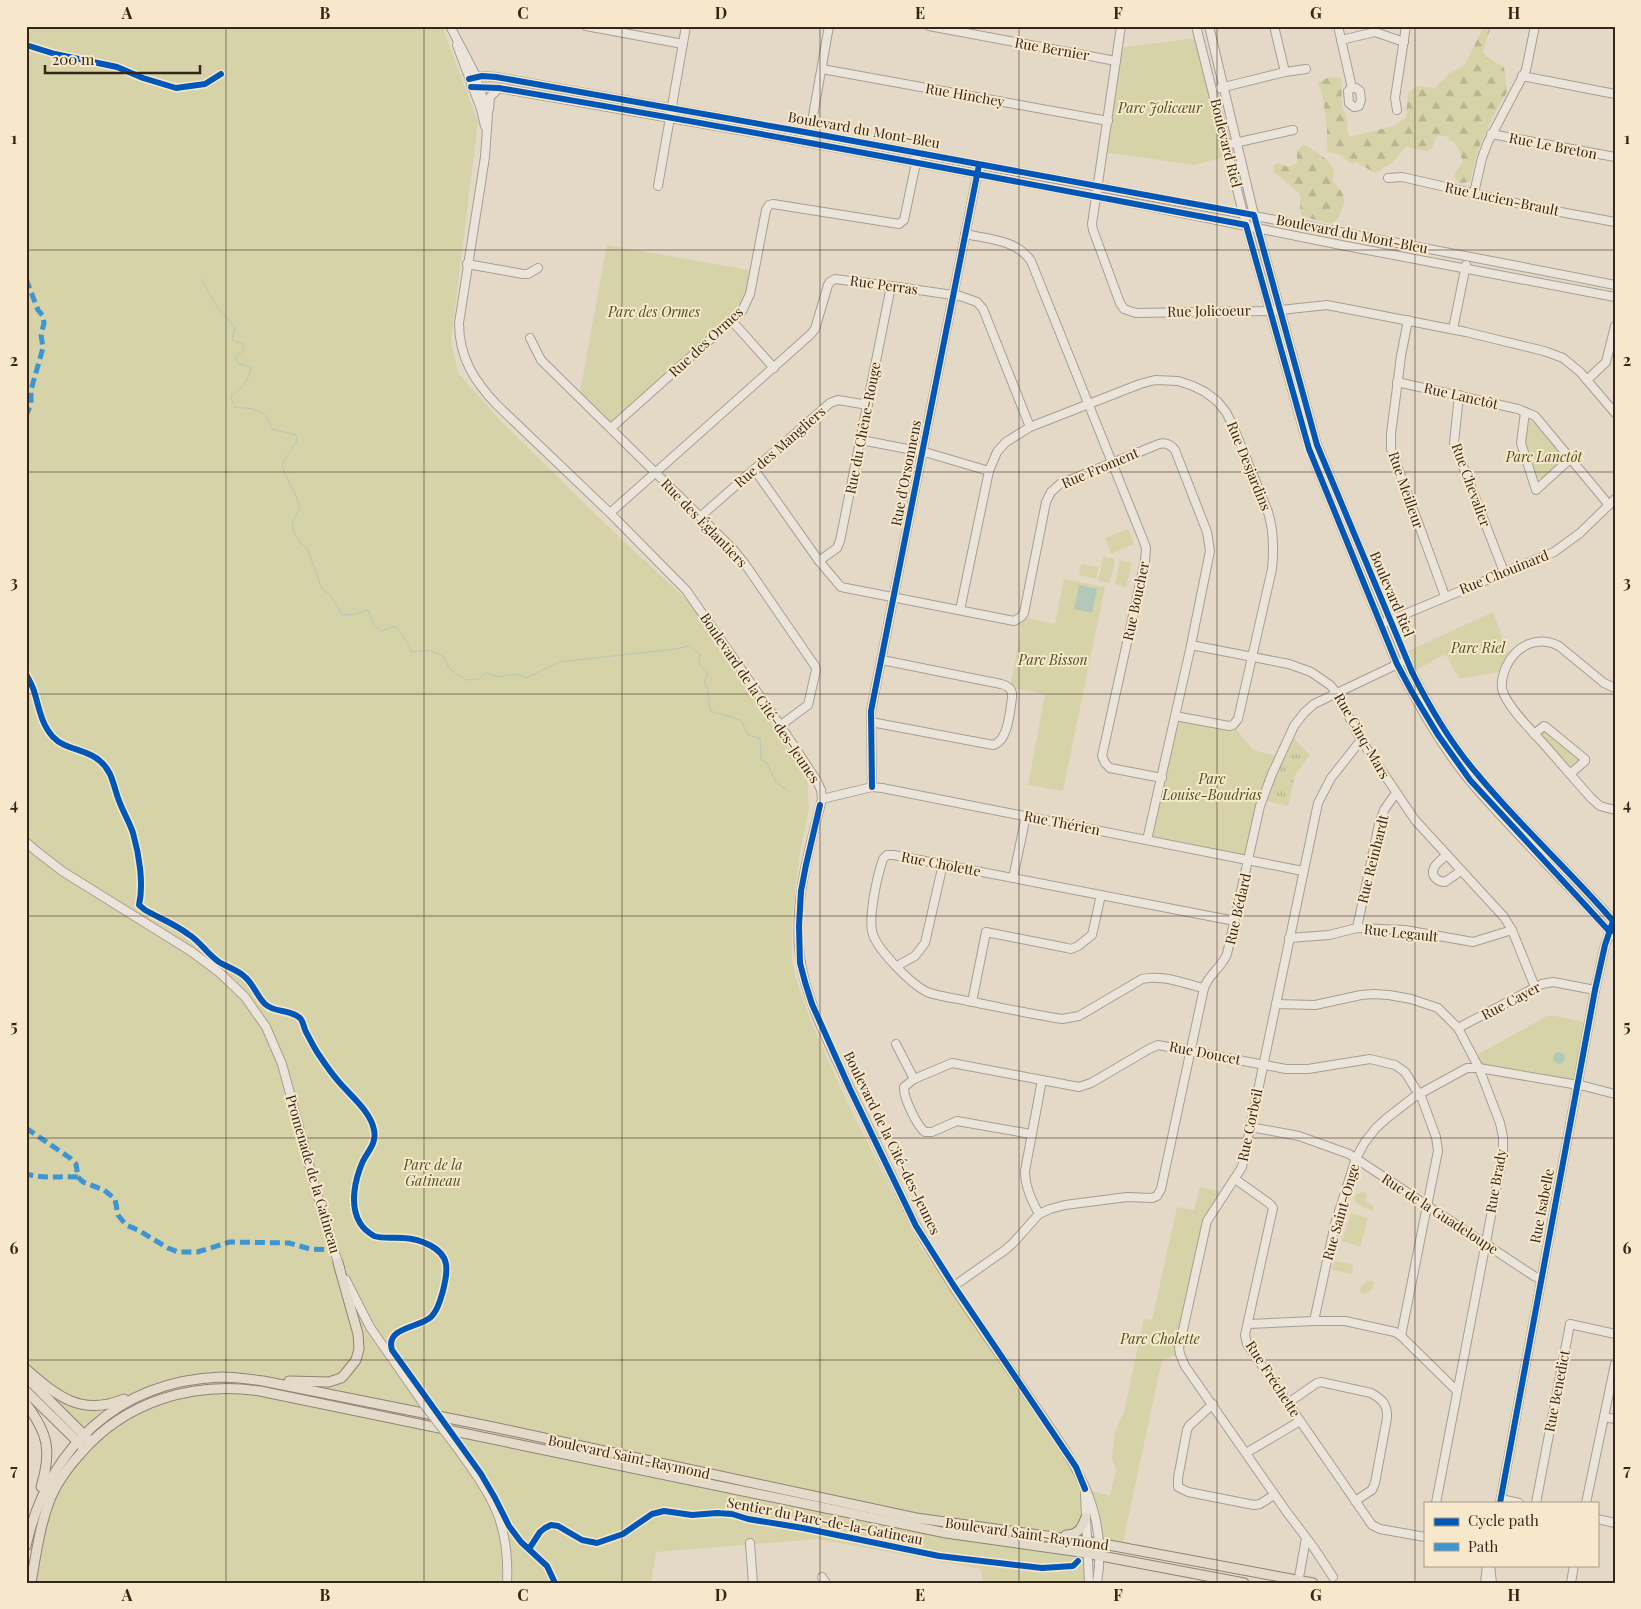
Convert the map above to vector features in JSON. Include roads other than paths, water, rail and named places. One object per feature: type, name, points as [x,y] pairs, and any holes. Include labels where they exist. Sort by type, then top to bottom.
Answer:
[{"type":"main road","points":[[237,1378],[323,1383],[341,1378],[349,1370],[356,1360],[360,1342],[338,1263]]},
{"type":"main road","points":[[26,1369],[53,1392],[76,1403],[88,1406],[108,1405],[150,1391]]},
{"type":"main road","points":[[26,1377],[88,1445]]},
{"type":"main road","name":"Boulevard Saint-Raymond","points":[[26,1546],[30,1529],[50,1480],[62,1460],[81,1438],[102,1419],[118,1407],[150,1391],[179,1382],[223,1377],[263,1381],[492,1427],[947,1524],[1098,1543],[1297,1582],[1313,1583]]},
{"type":"main road","name":"Boulevard Saint-Raymond","points":[[31,1583],[45,1514],[52,1496],[68,1468],[88,1445],[122,1417],[156,1400],[205,1389],[245,1389],[946,1533],[1088,1553],[1244,1583]]},
{"type":"main road","points":[[26,1391],[81,1438]]},
{"type":"main road","points":[[26,1404],[42,1427],[48,1458],[30,1529]]},
{"type":"main road","points":[[1053,1536],[1076,1533],[1081,1528],[1086,1517]]},
{"type":"street","points":[[586,26],[622,29],[683,44]]},
{"type":"street","points":[[658,186],[686,26]]},
{"type":"street","points":[[808,142],[829,26]]},
{"type":"street","name":"Rue Bernier","points":[[929,26],[1116,61]]},
{"type":"street","name":"Rue Jolicoeur","points":[[1121,26],[1092,224],[1120,303],[1124,309],[1136,312],[1271,311],[1327,305],[1453,329],[1558,356],[1573,365],[1615,413]]},
{"type":"street","name":"Boulevard Riel","points":[[1196,26],[1246,225],[1304,432],[1397,664],[1438,735],[1470,780],[1612,935]]},
{"type":"street","name":"Boulevard Riel","points":[[1208,26],[1254,215],[1312,429],[1406,660],[1422,691],[1454,743],[1477,774],[1614,920]]},
{"type":"street","points":[[1274,26],[1285,72]]},
{"type":"street","points":[[1338,26],[1352,88]]},
{"type":"street","points":[[1397,110],[1395,98],[1406,26]]},
{"type":"street","points":[[1474,193],[1482,158],[1491,134],[1522,76],[1528,60],[1534,26]]},
{"type":"street","name":"Boulevard de la Cité-des-Jeunes","points":[[452,30],[488,114],[483,170],[460,311],[459,330],[462,352],[470,372],[492,401],[610,513],[691,595],[814,775],[821,790],[822,799],[807,858],[801,896],[798,945],[802,973],[812,1004],[843,1075],[916,1226],[954,1286],[1076,1467],[1094,1511],[1099,1556],[1097,1583]]},
{"type":"street","points":[[1341,40],[1375,32],[1404,42]]},
{"type":"street","name":"Rue Hinchey","points":[[822,69],[1108,121]]},
{"type":"street","points":[[1213,89],[1306,69]]},
{"type":"street","name":"Boulevard du Mont-Bleu","points":[[474,82],[496,76],[1254,215],[1615,285]]},
{"type":"street","points":[[1522,76],[1615,94]]},
{"type":"street","name":"Boulevard de la Cité-des-Jeunes","points":[[474,82],[487,136]]},
{"type":"street","name":"Boulevard du Mont-Bleu","points":[[474,82],[1097,196],[1615,298]]},
{"type":"street","points":[[488,114],[490,97],[499,88]]},
{"type":"street","points":[[1226,146],[1293,130]]},
{"type":"street","name":"Rue Le Breton","points":[[1491,134],[1615,157]]},
{"type":"street","points":[[916,162],[918,153]]},
{"type":"street","name":"Rue des Ormes","points":[[611,428],[742,310],[749,298],[766,210],[769,205],[773,204],[899,224],[904,220],[916,162]]},
{"type":"street","name":"Rue d'Orsonnens","points":[[872,787],[871,711],[979,164]]},
{"type":"street","name":"Rue Lucien-Brault","points":[[1388,178],[1402,177],[1533,207],[1615,222]]},
{"type":"street","name":"Rue Boucher","points":[[966,234],[1012,244],[1022,250],[1034,266],[1144,542],[1146,554],[1103,751],[1103,760],[1110,768],[1162,778]]},
{"type":"street","points":[[1453,329],[1468,256]]},
{"type":"street","points":[[467,264],[523,274],[528,274],[538,268]]},
{"type":"street","name":"Rue Perras","points":[[610,513],[814,331],[828,285],[832,280],[838,279],[953,295],[977,302],[982,309],[1030,427]]},
{"type":"street","name":"Rue du Chêne-Rouge","points":[[819,561],[836,548],[840,541],[891,286]]},
{"type":"street","name":"Rue Meilleur","points":[[1408,320],[1397,382],[1391,449],[1445,596]]},
{"type":"street","points":[[732,321],[774,368]]},
{"type":"street","points":[[1587,380],[1606,362],[1613,343],[1615,326]]},
{"type":"street","name":"Rue des Églantiers","points":[[530,338],[541,360],[732,548],[815,666],[816,670],[808,705],[781,725]]},
{"type":"street","name":"Rue Desjardins","points":[[960,610],[989,471],[997,452],[1011,437],[1030,427],[1147,382],[1170,380],[1200,389],[1217,401],[1226,412],[1268,512],[1273,536],[1272,569],[1240,715],[1236,722],[1233,725],[1224,726],[1175,716]]},
{"type":"street","name":"Rue Lanctôt","points":[[1397,382],[1460,395],[1535,416],[1570,459],[1612,502]]},
{"type":"street","name":"Rue Chevalier","points":[[1460,395],[1454,436],[1455,447],[1504,572]]},
{"type":"street","name":"Rue des Mangliers","points":[[700,516],[832,401],[838,400],[868,405]]},
{"type":"street","points":[[1526,412],[1521,443],[1536,490],[1570,459]]},
{"type":"street","points":[[861,440],[923,452],[989,471]]},
{"type":"street","name":"Rue Froment","points":[[754,469],[819,561],[841,587],[1014,621],[1021,617],[1025,607],[1046,502],[1055,488],[1060,484],[1159,444],[1168,444],[1175,450],[1207,532],[1210,544],[1210,557],[1147,840]]},
{"type":"street","points":[[1315,463],[1323,460]]},
{"type":"street","name":"Rue Chouinard","points":[[1381,624],[1536,560],[1562,547],[1580,533],[1612,502]]},
{"type":"street","points":[[1615,688],[1604,683],[1554,643],[1542,641],[1524,646],[1514,654],[1507,664],[1502,677],[1502,690],[1508,702],[1534,734],[1596,802],[1605,808],[1615,810]]},
{"type":"street","name":"Rue Cinq-Mars","points":[[1191,645],[1289,664],[1324,680],[1336,692],[1361,740],[1415,820],[1500,913],[1512,930],[1535,987]]},
{"type":"street","points":[[871,722],[993,745],[998,744],[1003,739],[1013,694],[1010,688],[1001,684],[882,660]]},
{"type":"street","name":"Rue Bédard","points":[[954,1286],[1013,1244],[1039,1214],[1050,1208],[1126,1197],[1148,1198],[1157,1196],[1161,1188],[1204,988],[1210,976],[1225,959],[1263,798],[1290,734],[1299,719],[1309,708],[1336,692],[1406,660]]},
{"type":"street","points":[[1534,734],[1546,726],[1585,759],[1570,774]]},
{"type":"street","name":"Rue Corbeil","points":[[1333,1577],[1185,1366],[1179,1348],[1207,1221],[1242,1167],[1318,803],[1323,791],[1361,740]]},
{"type":"street","points":[[1470,780],[1477,774]]},
{"type":"street","name":"Rue Thérien","points":[[822,799],[872,787],[882,788],[1303,871]]},
{"type":"street","name":"Rue Reinhardt","points":[[1357,928],[1379,824],[1384,810],[1396,793]]},
{"type":"street","points":[[1013,878],[1026,816]]},
{"type":"street","name":"Promenade de la Gatineau","points":[[26,842],[62,871],[192,952],[220,973],[245,997],[266,1026],[282,1064],[325,1223],[338,1263],[370,1326],[486,1489],[500,1518],[506,1549],[507,1583]]},
{"type":"street","name":"Rue Cholette","points":[[1204,988],[1159,978],[1142,979],[1079,1016],[1068,1019],[972,1002],[926,991],[916,984],[878,947],[872,930],[872,910],[883,859],[890,854],[1235,921]]},
{"type":"street","points":[[1446,855],[1434,868],[1433,874],[1435,878],[1439,882],[1445,882],[1461,871]]},
{"type":"street","points":[[897,966],[915,956],[925,943],[943,864]]},
{"type":"street","points":[[972,1002],[986,932],[1075,948],[1092,935],[1101,895]]},
{"type":"street","name":"Rue Isabelle","points":[[1500,1501],[1595,990],[1601,960],[1612,935],[1614,920]]},
{"type":"street","name":"Rue Legault","points":[[1289,938],[1329,935],[1357,928],[1405,930],[1473,942],[1512,930]]},
{"type":"street","name":"Rue Cayer","points":[[1458,1028],[1542,984],[1553,982],[1595,990]]},
{"type":"street","name":"Rue Brady","points":[[1276,1004],[1315,1005],[1361,995],[1389,995],[1411,999],[1438,1008],[1458,1028],[1479,1068],[1500,1123],[1504,1145],[1436,1502]]},
{"type":"street","points":[[896,1044],[914,1079],[904,1087],[904,1092],[920,1127],[925,1132],[929,1133],[954,1122],[961,1121],[1031,1134]]},
{"type":"street","name":"Rue Doucet","points":[[914,1079],[952,1063],[1078,1087],[1091,1083],[1154,1046],[1164,1045],[1298,1070],[1370,1059],[1376,1059],[1400,1068],[1419,1093],[1428,1112],[1438,1144],[1437,1158],[1401,1336]]},
{"type":"street","name":"Rue Saint-Onge","points":[[1314,1321],[1335,1224],[1356,1158],[1376,1128],[1400,1106],[1419,1093],[1467,1068],[1479,1068],[1578,1085],[1615,1094]]},
{"type":"street","points":[[1039,1214],[1025,1180],[1026,1161],[1042,1080]]},
{"type":"street","name":"Rue de la Guadeloupe","points":[[1250,1127],[1304,1137],[1356,1158],[1541,1279]]},
{"type":"street","name":"Rue Fréchette","points":[[1235,1179],[1273,1208],[1245,1335],[1247,1344],[1368,1520],[1376,1527],[1424,1537]]},
{"type":"street","points":[[1248,1324],[1314,1321],[1351,1322],[1395,1332],[1457,1391]]},
{"type":"street","name":"Rue Benedict","points":[[1536,1502],[1570,1324],[1615,1334]]},
{"type":"street","points":[[1586,1502],[1615,1364]]},
{"type":"street","points":[[1288,1403],[1321,1382],[1371,1394],[1386,1405],[1387,1418],[1375,1484],[1372,1490],[1355,1501]]},
{"type":"street","points":[[1213,1404],[1187,1430],[1178,1487],[1188,1492],[1254,1505],[1260,1504],[1274,1495]]},
{"type":"street","points":[[1604,1417],[1615,1419]]},
{"type":"street","points":[[1246,1452],[1300,1422]]},
{"type":"street","name":"Boulevard de la Cité-des-Jeunes","points":[[1085,1489],[1089,1583]]},
{"type":"street","points":[[1598,1519],[1615,1523]]},
{"type":"street","points":[[1297,1582],[1306,1538]]},
{"type":"street","points":[[750,1543],[753,1583]]},
{"type":"street","points":[[1485,1583],[1489,1566]]},
{"type":"street","points":[[1489,1566],[1492,1583]]},
{"type":"street","points":[[1571,1583],[1574,1566]]},
{"type":"waterway","points":[[201,279],[219,310],[235,327],[232,340],[243,344],[244,350],[235,358],[239,364],[251,367],[244,384],[230,397],[235,407],[248,408],[263,413],[272,429],[296,435],[297,441],[282,464],[300,508],[292,522],[294,532],[300,543],[307,548],[322,589],[331,596],[342,615],[356,614],[368,610],[373,624],[381,631],[395,626],[408,643],[411,652],[430,650],[444,657],[449,668],[465,680],[479,679],[486,673],[498,677],[516,674],[526,678],[559,662],[689,646],[700,654],[699,664],[708,675],[704,681],[708,689],[710,711],[741,720],[748,735],[760,738],[761,760],[767,763],[776,782],[788,791]]},
{"type":"park label","name":"Parc Jolicœur","points":[[1160,108]]},
{"type":"park label","name":"Parc des Ormes","points":[[654,312]]},
{"type":"park label","name":"Parc Lanctôt","points":[[1544,457]]},
{"type":"park label","name":"Parc Riel","points":[[1478,648]]},
{"type":"park label","name":"Parc Bisson","points":[[1053,660]]},
{"type":"park label","name":"Parc Louise-Boudrias","points":[[1212,788]]},
{"type":"park label","name":"Parc de la Gatineau","points":[[433,1174]]},
{"type":"park label","name":"Parc Cholette","points":[[1160,1339]]}]
